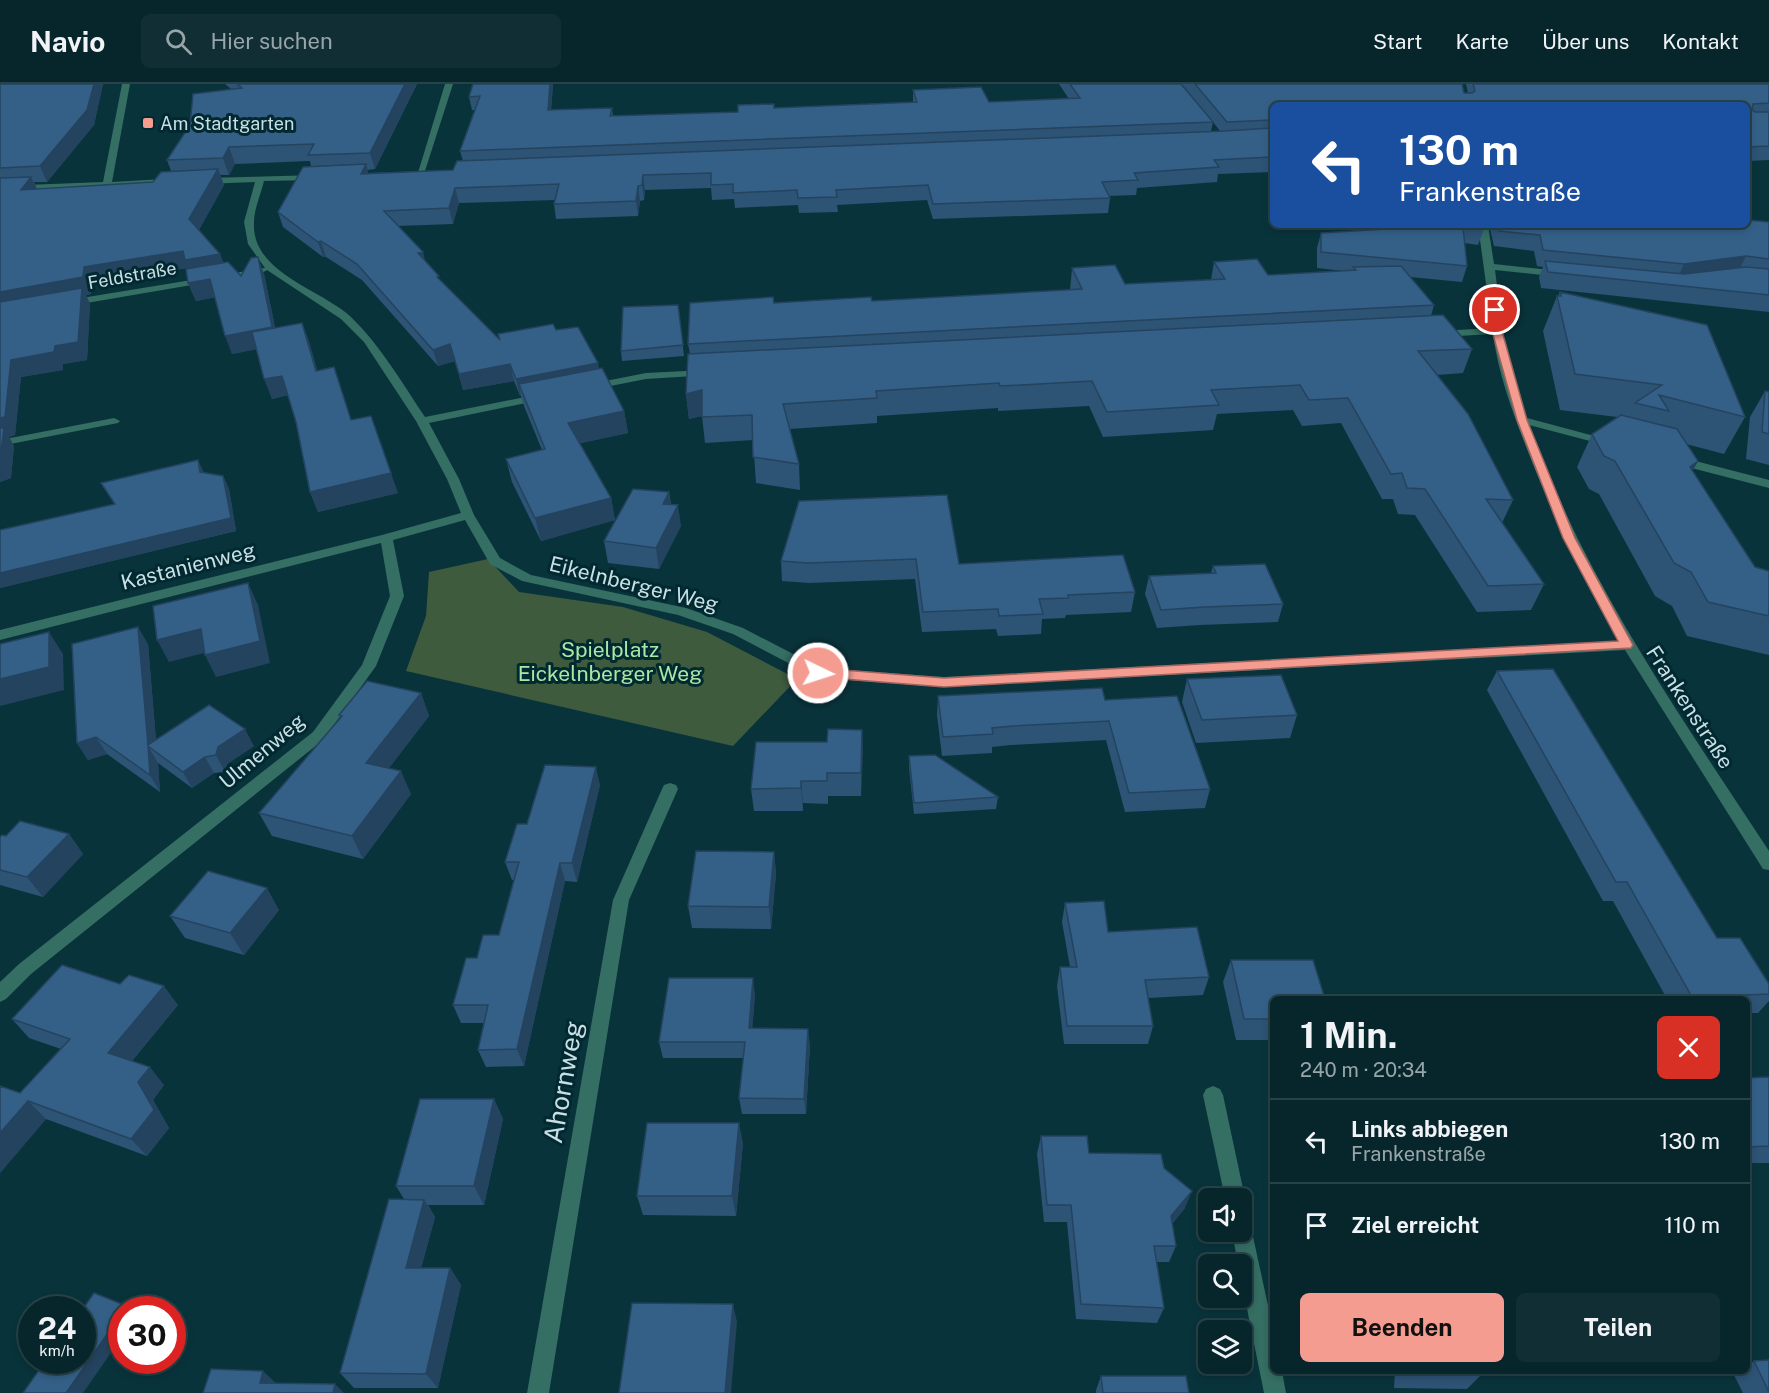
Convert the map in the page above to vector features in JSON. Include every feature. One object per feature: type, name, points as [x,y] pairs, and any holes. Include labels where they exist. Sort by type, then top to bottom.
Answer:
[{"type":"street","points":[[107,184],[126,84]]},
{"type":"street","points":[[420,174],[449,84]]},
{"type":"street","points":[[409,174],[432,173]]},
{"type":"street","points":[[189,182],[329,177]]},
{"type":"street","name":"Eikelnberger Weg","points":[[260,179],[249,222],[253,244],[270,268],[345,317],[368,340],[422,421],[453,479],[468,515],[495,561],[526,578],[681,611],[738,631],[818,673],[944,682],[1627,645]]},
{"type":"street","points":[[0,189],[177,182]]},
{"type":"street","name":"Frankenstraße","points":[[1484,228],[1497,331],[1522,420],[1569,538],[1627,645],[1769,864]]},
{"type":"street","points":[[1491,267],[1573,275]]},
{"type":"street","name":"Feldstraße","points":[[59,305],[270,268]]},
{"type":"street","points":[[1426,335],[1497,331]]},
{"type":"street","points":[[579,389],[646,376],[715,372]]},
{"type":"street","points":[[422,421],[556,394]]},
{"type":"street","points":[[1522,420],[1623,447]]},
{"type":"street","points":[[0,443],[114,421]]},
{"type":"street","points":[[1668,458],[1769,484]]},
{"type":"street","points":[[386,538],[468,515]]},
{"type":"street","name":"Kastanienweg","points":[[0,635],[386,538]]},
{"type":"street","name":"Ulmenweg","points":[[0,994],[25,969],[318,736],[369,666],[397,596],[386,538]]},
{"type":"street","name":"Ahornweg","points":[[537,1393],[621,900],[669,789]]},
{"type":"street","points":[[1213,1095],[1233,1188]]},
{"type":"street","points":[[1244,1242],[1270,1369]]},
{"type":"street","points":[[1271,1374],[1275,1393]]},
{"type":"green space","name":"Spielplatz Eickelnberger Weg","points":[[488,559],[519,592],[623,607],[707,632],[797,679],[733,746],[406,671],[426,616],[429,572]]},
{"type":"building","points":[[0,84],[94,84],[87,110],[40,166],[0,168]]},
{"type":"building","points":[[237,84],[405,84],[370,153],[308,155],[314,144],[229,147],[223,158],[167,160],[190,125],[193,94],[242,88]]},
{"type":"building","points":[[473,84],[550,84],[548,110],[612,108],[610,116],[738,112],[738,105],[774,104],[774,108],[917,102],[913,90],[981,87],[989,102],[1080,98],[1070,84],[1181,84],[1213,122],[460,151],[480,96],[469,97]]},
{"type":"building","points":[[1195,84],[1462,84],[1464,93],[1472,93],[1475,91],[1473,84],[1769,84],[1769,103],[1753,104],[1752,110],[1769,112],[1769,146],[1750,147],[1750,102],[1270,102],[1270,120],[1227,122]]},
{"type":"building","points":[[1270,128],[1270,157],[1214,160],[1219,167],[1134,173],[1138,180],[1102,182],[1110,198],[933,204],[928,185],[836,190],[837,197],[798,198],[797,190],[733,193],[733,184],[711,185],[711,173],[643,175],[642,185],[638,186],[636,201],[554,204],[559,184],[455,188],[449,208],[384,211],[423,252],[418,253],[439,276],[437,277],[500,340],[498,334],[553,324],[556,330],[578,327],[598,363],[516,379],[510,364],[459,374],[450,344],[433,350],[357,264],[321,241],[318,242],[278,212],[303,167],[366,164],[361,174],[453,170],[457,161]]},
{"type":"building","points":[[218,169],[189,219],[220,254],[185,260],[183,251],[84,267],[83,277],[0,292],[0,178],[31,177],[21,190],[153,182],[161,172]]},
{"type":"building","points":[[1750,220],[1769,222],[1769,259],[1746,256],[1684,264],[1543,250],[1540,235],[1499,231],[1498,228],[1750,228]]},
{"type":"building","points":[[1402,228],[1463,228],[1467,266],[1321,252],[1321,233]]},
{"type":"building","points":[[258,257],[272,327],[225,336],[210,279],[188,283],[186,269],[228,262],[241,276],[251,258]]},
{"type":"building","points":[[1257,259],[1268,275],[1356,270],[1353,267],[1401,266],[1434,305],[688,344],[690,303],[773,297],[774,303],[871,297],[872,301],[1082,289],[1072,268],[1115,265],[1125,284],[1225,279],[1214,262]]},
{"type":"building","points":[[1545,261],[1684,274],[1746,267],[1769,269],[1769,295],[1548,272]]},
{"type":"building","points":[[82,288],[78,342],[55,346],[54,352],[11,360],[5,417],[0,418],[0,302]]},
{"type":"building","points":[[1560,292],[1707,325],[1745,417],[1659,395],[1669,411],[1635,403],[1662,385],[1575,374],[1557,296],[1561,296]]},
{"type":"building","points":[[678,305],[683,345],[621,351],[623,307]]},
{"type":"building","points":[[1443,315],[1472,349],[1418,351],[1468,414],[1513,500],[1486,499],[1544,584],[1488,586],[1425,489],[1407,488],[1402,473],[1391,474],[1348,398],[1309,400],[1300,385],[1211,390],[1219,405],[1107,412],[1092,381],[1000,386],[999,383],[876,391],[877,398],[783,404],[799,464],[753,457],[752,415],[702,417],[702,390],[686,394],[688,354]]},
{"type":"building","points":[[302,323],[316,371],[334,367],[351,420],[371,416],[391,473],[310,492],[296,422],[282,376],[264,379],[252,332]]},
{"type":"building","points":[[602,368],[624,411],[568,423],[611,498],[535,518],[506,459],[545,449],[519,384]]},
{"type":"building","points":[[1765,391],[1769,392],[1769,434],[1762,432]]},
{"type":"building","points":[[1621,415],[1677,429],[1698,461],[1690,467],[1755,567],[1769,571],[1769,616],[1708,602],[1691,572],[1674,563],[1615,461],[1604,456],[1592,434]]},
{"type":"building","points":[[0,428],[4,428],[0,460]]},
{"type":"building","points":[[198,460],[200,472],[223,476],[231,518],[0,573],[0,530],[115,504],[101,483]]},
{"type":"building","points":[[633,489],[669,492],[663,504],[678,505],[656,548],[604,541]]},
{"type":"building","points":[[947,495],[959,564],[1123,555],[1135,592],[1068,595],[1068,598],[1039,599],[1043,614],[999,616],[998,609],[923,612],[916,559],[808,563],[781,561],[799,501]]},
{"type":"building","points":[[1265,564],[1283,604],[1161,610],[1149,576],[1216,573],[1213,566]]},
{"type":"building","points":[[248,583],[260,641],[205,655],[201,629],[157,640],[153,606]]},
{"type":"building","points":[[138,627],[148,745],[209,705],[245,729],[218,747],[216,755],[205,757],[183,772],[148,746],[150,775],[96,737],[77,743],[72,644]]},
{"type":"building","points":[[49,632],[49,667],[0,679],[0,644]]},
{"type":"building","points":[[1553,669],[1717,938],[1740,938],[1769,984],[1769,994],[1691,996],[1627,882],[1616,882],[1497,671]]},
{"type":"building","points":[[1281,675],[1297,715],[1202,720],[1187,679]]},
{"type":"building","points":[[367,681],[421,693],[366,763],[401,771],[352,836],[259,813],[342,716],[339,715]]},
{"type":"building","points":[[1102,688],[1105,700],[1177,696],[1210,789],[1129,793],[1109,721],[992,728],[993,734],[943,737],[938,696]]},
{"type":"building","points":[[828,729],[862,730],[861,773],[827,773],[827,781],[801,781],[801,788],[751,789],[756,742],[827,742]]},
{"type":"building","points":[[935,755],[998,797],[914,803],[909,756]]},
{"type":"building","points":[[545,765],[596,767],[572,863],[560,863],[517,1049],[478,1050],[488,1005],[453,1005],[466,958],[477,958],[483,935],[499,935],[519,862],[505,862],[517,824],[527,824]]},
{"type":"building","points":[[20,821],[69,834],[27,877],[0,870],[0,837],[6,836]]},
{"type":"building","points":[[696,851],[774,852],[769,907],[688,906]]},
{"type":"building","points":[[208,871],[267,888],[230,933],[170,916]]},
{"type":"building","points":[[1104,901],[1108,932],[1197,927],[1209,977],[1145,980],[1153,1026],[1067,1026],[1060,967],[1077,967],[1065,903]]},
{"type":"building","points":[[1231,960],[1313,960],[1324,996],[1270,996],[1270,1019],[1244,1019]]},
{"type":"building","points":[[62,965],[120,984],[129,975],[164,986],[108,1053],[150,1067],[138,1082],[154,1110],[131,1139],[28,1101],[0,1133],[0,1086],[20,1093],[70,1039],[12,1019]]},
{"type":"building","points":[[669,978],[753,978],[749,1028],[808,1029],[804,1099],[739,1098],[745,1042],[659,1042]]},
{"type":"building","points":[[1769,1077],[1769,1146],[1750,1147],[1750,1078]]},
{"type":"building","points":[[420,1099],[494,1099],[474,1186],[396,1186]]},
{"type":"building","points":[[647,1123],[739,1123],[732,1196],[637,1196]]},
{"type":"building","points":[[1041,1136],[1087,1136],[1089,1153],[1161,1154],[1164,1168],[1192,1191],[1171,1216],[1176,1246],[1154,1246],[1164,1308],[1081,1304],[1071,1205],[1047,1205]]},
{"type":"building","points":[[389,1199],[424,1200],[406,1268],[450,1268],[426,1374],[340,1373]]},
{"type":"building","points":[[94,1293],[108,1299],[108,1333],[96,1350],[96,1296],[92,1296]]},
{"type":"building","points":[[632,1303],[733,1304],[725,1393],[619,1393]]},
{"type":"building","points":[[1769,1360],[1769,1392],[1754,1361]]},
{"type":"building","points":[[211,1369],[263,1371],[260,1383],[335,1384],[333,1393],[203,1393]]},
{"type":"building","points":[[36,1374],[79,1374],[66,1393],[23,1393]]},
{"type":"building","points":[[1101,1376],[1186,1376],[1189,1393],[1103,1393]]},
{"type":"place","name":"Am Stadtgarten","points":[[148,123]]},
{"type":"route","points":[[818,673],[944,682],[1627,645],[1569,538],[1522,420],[1497,331],[1495,310]]}]
